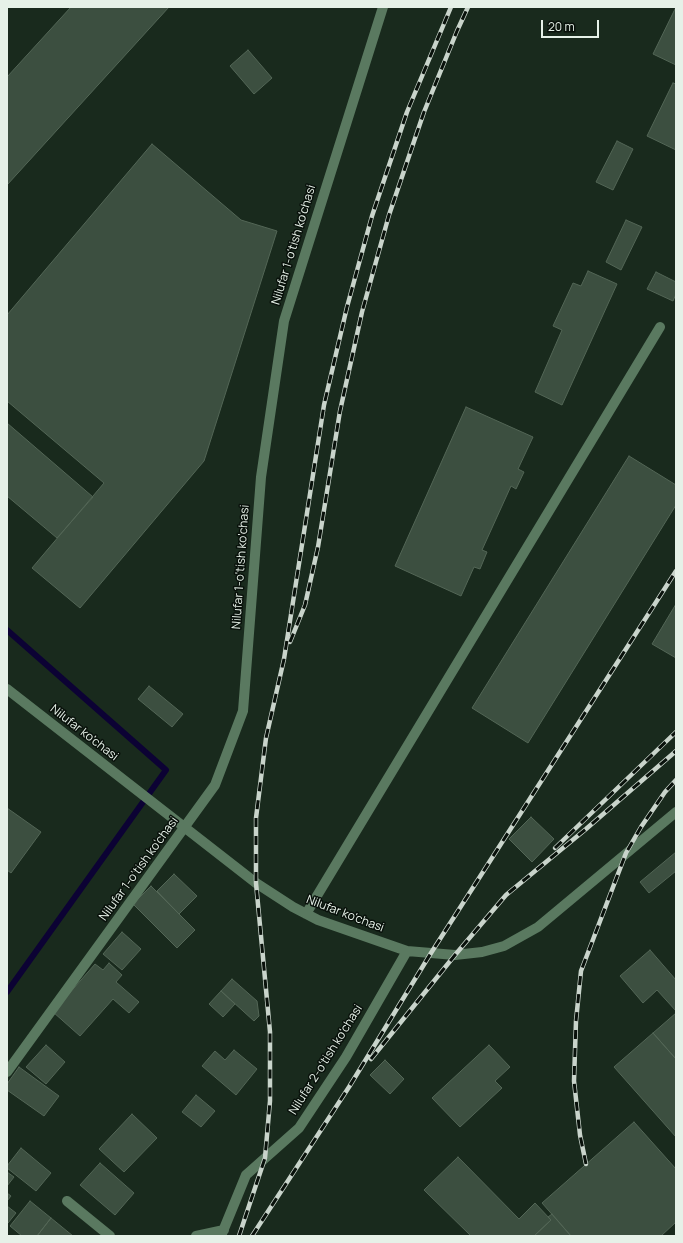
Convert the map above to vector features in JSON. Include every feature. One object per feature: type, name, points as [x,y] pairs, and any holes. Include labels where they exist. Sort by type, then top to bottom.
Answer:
[{"type":"street","name":"Nilufar 1-o'tish ko'chasi","points":[[7,1072],[215,785],[243,711],[261,477],[284,321],[382,7]]},
{"type":"street","points":[[306,914],[660,327]]},
{"type":"street","name":"Nilufar ko'chasi","points":[[7,689],[256,883],[293,907],[318,920],[407,950],[455,955],[482,952],[504,946],[538,927],[676,812]]},
{"type":"street","name":"Nilufar 2-o'tish ko'chasi","points":[[222,1233],[246,1175],[299,1128],[346,1057],[407,950]]},
{"type":"street","points":[[67,1201],[110,1236]]},
{"type":"street","points":[[196,1236],[222,1233]]},
{"type":"building","points":[[71,7],[169,7],[7,185],[7,77]]},
{"type":"building","points":[[676,7],[676,65],[653,54]]},
{"type":"building","points":[[248,50],[272,78],[254,94],[230,66]]},
{"type":"building","points":[[673,83],[676,84],[676,150],[647,136]]},
{"type":"building","points":[[617,141],[633,149],[613,190],[596,182]]},
{"type":"building","points":[[152,144],[241,220],[277,231],[204,461],[80,608],[32,568],[104,483],[7,401],[7,315]]},
{"type":"building","points":[[626,220],[642,227],[621,270],[606,262]]},
{"type":"building","points":[[588,271],[617,284],[562,405],[535,392],[562,330],[553,326],[573,283],[581,286]]},
{"type":"building","points":[[656,272],[676,282],[676,294],[673,301],[647,289]]},
{"type":"building","points":[[466,407],[533,437],[518,469],[524,472],[516,489],[511,486],[482,550],[487,552],[480,569],[474,567],[461,596],[395,566]]},
{"type":"building","points":[[7,423],[93,497],[57,538],[7,496]]},
{"type":"building","points":[[629,456],[676,485],[676,505],[528,743],[472,708]]},
{"type":"building","points":[[676,604],[676,658],[652,644]]},
{"type":"building","points":[[149,686],[183,714],[172,727],[138,699]]},
{"type":"building","points":[[7,808],[41,832],[11,873],[7,870]]},
{"type":"building","points":[[531,817],[554,839],[532,862],[509,839]]},
{"type":"building","points":[[676,852],[676,871],[649,893],[640,882]]},
{"type":"building","points":[[174,874],[197,896],[179,914],[157,891]]},
{"type":"building","points":[[151,886],[195,930],[177,948],[133,904]]},
{"type":"building","points":[[122,932],[141,949],[122,970],[103,954]]},
{"type":"building","points":[[650,950],[676,980],[676,1011],[657,990],[643,1003],[620,976]]},
{"type":"building","points":[[109,963],[122,975],[116,982],[139,1002],[129,1013],[113,999],[80,1036],[53,1012],[95,964],[103,970]]},
{"type":"building","points":[[232,979],[257,1001],[259,1016],[254,1021],[221,991]]},
{"type":"building","points":[[221,991],[235,1004],[223,1017],[209,1004]]},
{"type":"building","points":[[676,1013],[676,1059],[653,1033]]},
{"type":"building","points":[[653,1033],[676,1059],[676,1137],[614,1067]]},
{"type":"building","points":[[46,1045],[65,1062],[46,1084],[26,1067]]},
{"type":"building","points":[[489,1045],[510,1067],[495,1081],[502,1088],[460,1127],[432,1098]]},
{"type":"building","points":[[234,1050],[257,1069],[236,1095],[202,1066],[215,1051],[225,1060]]},
{"type":"building","points":[[385,1060],[404,1079],[390,1094],[370,1075]]},
{"type":"building","points":[[19,1067],[59,1096],[44,1116],[7,1090],[7,1084]]},
{"type":"building","points":[[196,1095],[215,1111],[201,1127],[182,1112]]},
{"type":"building","points":[[132,1114],[157,1138],[124,1172],[99,1149]]},
{"type":"building","points":[[634,1122],[676,1169],[676,1222],[661,1236],[571,1236],[542,1203]]},
{"type":"building","points":[[21,1148],[51,1173],[36,1191],[7,1168]]},
{"type":"building","points":[[458,1157],[519,1219],[535,1203],[551,1220],[534,1236],[471,1236],[424,1190]]},
{"type":"building","points":[[100,1163],[134,1193],[115,1215],[80,1185]]},
{"type":"building","points":[[7,1172],[14,1177],[7,1186]]},
{"type":"building","points":[[7,1193],[11,1196],[7,1201]]},
{"type":"building","points":[[30,1201],[51,1218],[37,1236],[22,1236],[10,1226]]},
{"type":"building","points":[[7,1206],[16,1213],[8,1223],[7,1222]]},
{"type":"building","points":[[552,1214],[571,1236],[534,1236],[551,1220],[548,1217]]},
{"type":"building","points":[[51,1218],[73,1236],[37,1236]]},
{"type":"waterway","points":[[7,630],[166,770],[7,992]]},
{"type":"railway","points":[[239,1236],[265,1158],[270,1101],[270,1032],[256,883],[256,818],[266,738],[284,659],[324,405],[347,307],[372,216],[407,112],[451,7]]},
{"type":"railway","points":[[290,642],[305,605],[318,547],[340,411],[362,312],[389,215],[424,112],[468,7]]},
{"type":"railway","points":[[252,1236],[349,1087],[431,953],[676,571]]},
{"type":"railway","points":[[555,848],[676,732]]},
{"type":"railway","points":[[371,1059],[455,955],[506,895],[586,829],[676,751]]},
{"type":"railway","points":[[586,1164],[580,1135],[574,1081],[576,1021],[581,971],[626,853],[641,827],[665,792],[676,780]]}]
